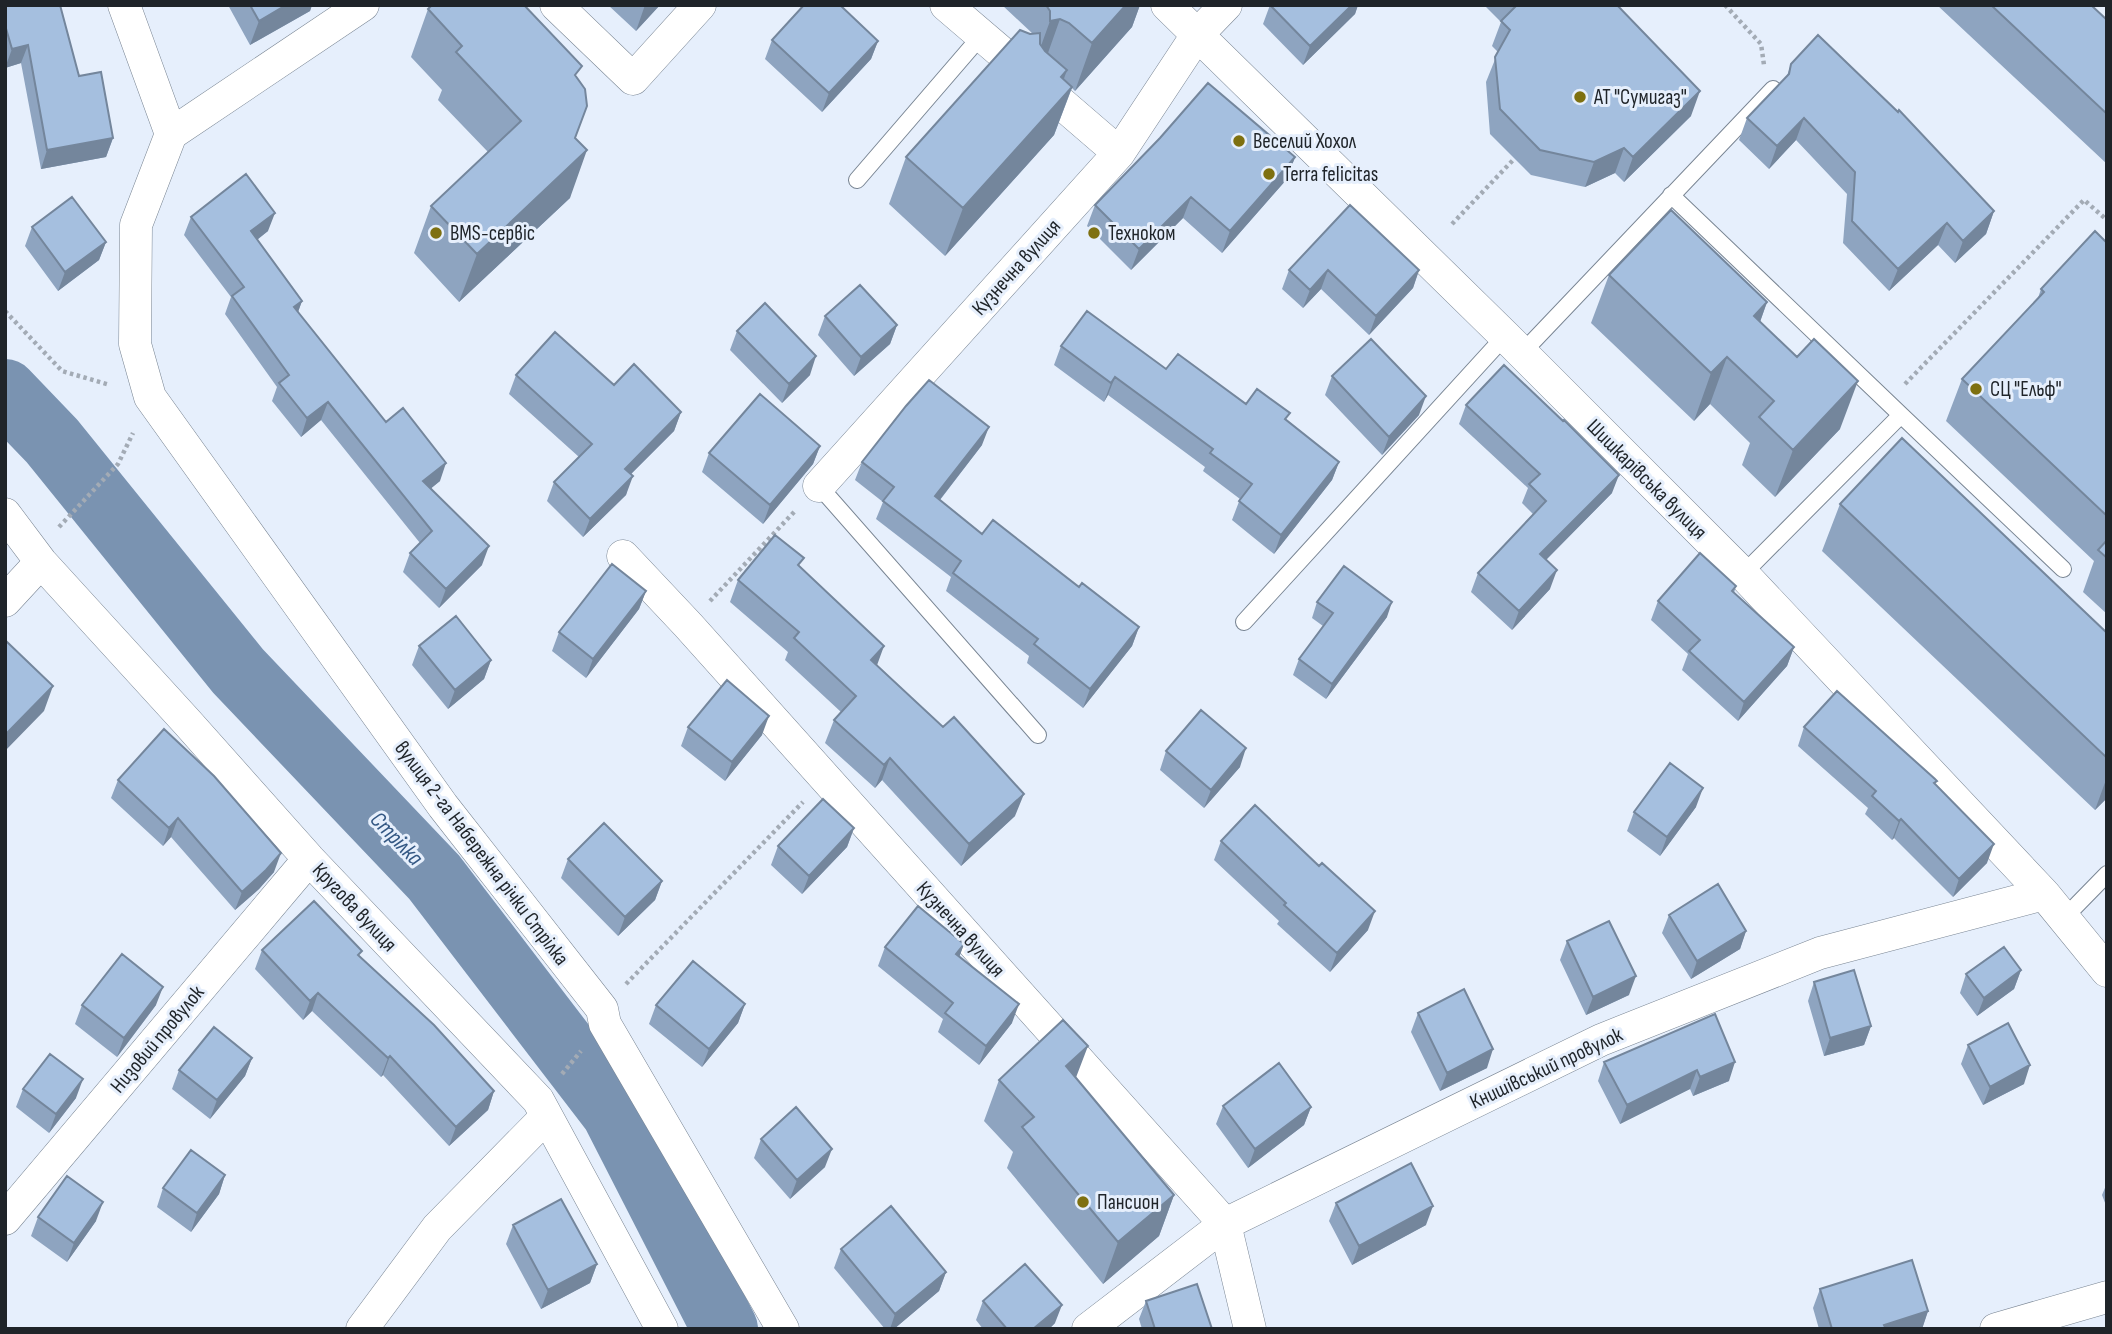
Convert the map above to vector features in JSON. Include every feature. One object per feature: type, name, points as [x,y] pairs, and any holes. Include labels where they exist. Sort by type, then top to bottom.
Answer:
[{"type":"street","points":[[124,5],[171,134],[363,5]]},
{"type":"street","points":[[556,5],[633,79],[701,5]]},
{"type":"street","points":[[946,5],[1015,64]]},
{"type":"street","name":"Шишкарівська вулиця","points":[[1167,5],[1743,574],[2044,894],[2107,971]]},
{"type":"street","name":"Кузнечна вулиця","points":[[819,486],[1119,153],[1197,35],[1226,5]]},
{"type":"street","points":[[1040,85],[1119,153]]},
{"type":"street","name":"вулиця 2-га Набережна річки Стрілка","points":[[171,134],[136,225],[135,344],[150,397],[443,806],[604,1017],[783,1329]]},
{"type":"street","name":"Кругова вулиця","points":[[5,514],[41,562],[309,859],[542,1109],[662,1329]]},
{"type":"street","name":"Кузнечна вулиця","points":[[623,556],[1226,1224],[1250,1329]]},
{"type":"street","points":[[5,601],[41,562]]},
{"type":"street","name":"Низовий провулок","points":[[5,1219],[309,859]]},
{"type":"street","name":"Книшівський провулок","points":[[1088,1329],[1226,1224],[1601,1040],[1820,953],[2044,894]]},
{"type":"street","points":[[362,1329],[437,1228],[542,1109]]},
{"type":"street","points":[[1996,1329],[2107,1297]]},
{"type":"lane","points":[[857,180],[981,36]]},
{"type":"lane","points":[[1244,622],[1513,345],[1671,195],[1773,89]]},
{"type":"lane","points":[[1671,195],[2063,569]]},
{"type":"lane","points":[[1743,574],[1901,415]]},
{"type":"lane","points":[[819,486],[1038,735]]},
{"type":"lane","points":[[2065,917],[2107,874]]},
{"type":"path","points":[[1725,5],[1761,44],[1764,67],[1761,100]]},
{"type":"path","points":[[1452,223],[1515,158]]},
{"type":"path","points":[[1888,402],[2084,200],[2107,220]]},
{"type":"path","points":[[5,311],[62,371],[150,397]]},
{"type":"path","points":[[60,524],[118,464]]},
{"type":"path","points":[[688,625],[819,486]]},
{"type":"path","points":[[542,1109],[604,1017],[826,779]]},
{"type":"building","points":[[5,5],[60,5],[79,76],[101,72],[113,138],[47,150],[28,45],[12,49],[5,25]]},
{"type":"building","points":[[250,5],[286,5],[259,21]]},
{"type":"building","points":[[432,5],[524,5],[582,66],[575,75],[585,89],[587,106],[575,138],[587,150],[477,254],[431,206],[521,121],[456,52],[462,46],[428,9]]},
{"type":"building","points":[[804,5],[840,5],[878,41],[829,93],[772,40]]},
{"type":"building","points":[[1046,5],[1126,5],[1092,43],[1069,23],[1060,19],[1050,21],[1050,11]]},
{"type":"building","points":[[1270,5],[1352,5],[1310,46]]},
{"type":"building","name":"АТ \"Сумигаз\"","points":[[1517,5],[1617,5],[1700,91],[1633,157],[1624,148],[1594,162],[1540,150],[1500,109],[1495,57],[1510,30],[1501,21]]},
{"type":"building","points":[[1991,5],[2091,5],[2107,20],[2107,114]]},
{"type":"building","points":[[1020,30],[1030,34],[1040,33],[1040,44],[1067,70],[1061,77],[1072,87],[963,208],[906,157]]},
{"type":"building","points":[[1818,35],[1898,112],[1899,110],[1994,211],[1963,241],[1947,223],[1898,269],[1852,221],[1855,172],[1804,118],[1777,146],[1747,118],[1789,74],[1791,64]]},
{"type":"building","points":[[1208,83],[1295,157],[1230,231],[1191,197],[1139,249],[1095,205],[1160,138]]},
{"type":"building","points":[[246,174],[275,213],[251,231],[302,301],[294,307],[386,422],[403,408],[446,463],[423,481],[489,546],[446,589],[410,553],[432,531],[328,402],[307,418],[279,383],[289,375],[232,296],[244,287],[191,217]]},
{"type":"building","points":[[72,197],[106,242],[65,272],[32,227]]},
{"type":"building","points":[[1350,205],[1419,270],[1376,316],[1328,270],[1310,290],[1289,270]]},
{"type":"building","points":[[1671,210],[1767,302],[1754,316],[1797,357],[1814,339],[1858,381],[1793,450],[1759,417],[1774,401],[1727,357],[1711,373],[1609,275]]},
{"type":"building","points":[[2095,231],[2107,243],[2107,516],[1962,379],[2044,292],[2041,289]]},
{"type":"building","points":[[860,285],[897,325],[861,357],[825,316]]},
{"type":"building","points":[[765,303],[816,356],[789,384],[737,331]]},
{"type":"building","points":[[1087,311],[1166,369],[1178,354],[1246,404],[1257,389],[1290,413],[1285,419],[1339,462],[1281,535],[1239,501],[1252,484],[1210,453],[1213,449],[1115,377],[1111,383],[1061,346]]},
{"type":"building","points":[[555,332],[614,385],[634,364],[681,412],[625,469],[633,476],[590,519],[554,482],[592,444],[516,375]]},
{"type":"building","points":[[1371,339],[1426,396],[1389,437],[1332,376]]},
{"type":"building","points":[[1504,365],[1619,475],[1540,554],[1557,570],[1519,611],[1478,573],[1546,501],[1529,484],[1540,474],[1466,405]]},
{"type":"building","points":[[929,380],[989,427],[935,496],[982,534],[993,520],[1079,587],[1082,583],[1139,627],[1090,689],[1034,644],[1038,639],[953,573],[961,561],[883,501],[894,487],[862,462]]},
{"type":"building","points":[[760,394],[820,446],[770,505],[709,453]]},
{"type":"building","points":[[1902,438],[2107,633],[2107,758],[1840,504]]},
{"type":"building","points":[[775,535],[804,558],[798,565],[884,646],[871,660],[943,727],[954,717],[1024,794],[969,844],[890,758],[884,765],[834,720],[856,696],[794,638],[799,632],[738,580]]},
{"type":"building","points":[[2107,540],[2107,558],[2098,550]]},
{"type":"building","points":[[1700,553],[1736,586],[1732,591],[1794,647],[1744,702],[1689,651],[1700,640],[1658,601]]},
{"type":"building","points":[[612,564],[646,591],[593,659],[559,632]]},
{"type":"building","points":[[1344,566],[1392,602],[1332,684],[1299,659],[1333,613],[1317,602]]},
{"type":"building","points":[[456,616],[491,660],[455,690],[419,646]]},
{"type":"building","points":[[5,640],[53,686],[5,735]]},
{"type":"building","points":[[727,680],[769,716],[732,762],[688,727]]},
{"type":"building","points":[[1837,691],[1935,779],[1937,781],[1934,783],[1994,844],[1959,879],[1901,819],[1899,821],[1872,796],[1876,791],[1804,727]]},
{"type":"building","points":[[1201,710],[1246,748],[1211,790],[1166,751]]},
{"type":"building","points":[[164,729],[214,776],[281,853],[242,892],[178,818],[169,828],[118,780]]},
{"type":"building","points":[[1670,763],[1703,788],[1667,837],[1634,812]]},
{"type":"building","points":[[823,799],[854,828],[809,876],[778,846]]},
{"type":"building","points":[[1255,805],[1319,866],[1322,863],[1375,911],[1337,953],[1284,905],[1286,903],[1221,841]]},
{"type":"building","points":[[604,823],[662,881],[625,917],[568,859]]},
{"type":"building","points":[[1718,884],[1746,931],[1697,961],[1669,915]]},
{"type":"building","points":[[314,901],[362,951],[358,955],[434,1025],[494,1091],[456,1127],[390,1056],[388,1058],[318,993],[310,1001],[262,950]]},
{"type":"building","points":[[918,906],[964,944],[956,954],[1019,1004],[986,1046],[945,1013],[953,1003],[885,947]]},
{"type":"building","points":[[1609,921],[1636,976],[1593,997],[1567,941]]},
{"type":"building","points":[[2004,947],[2021,970],[1984,998],[1966,974]]},
{"type":"building","points":[[122,954],[163,987],[124,1038],[82,1005]]},
{"type":"building","points":[[693,961],[745,1004],[709,1049],[656,1005]]},
{"type":"building","points":[[1854,970],[1871,1026],[1830,1038],[1814,982]]},
{"type":"building","points":[[1464,989],[1493,1049],[1447,1073],[1418,1013]]},
{"type":"building","points":[[1715,1014],[1735,1062],[1700,1077],[1697,1070],[1627,1105],[1604,1062]]},
{"type":"building","points":[[1063,1020],[1088,1046],[1066,1066],[1174,1195],[1118,1242],[1022,1127],[1034,1117],[999,1080]]},
{"type":"building","points":[[2008,1023],[2030,1065],[1990,1087],[1968,1045]]},
{"type":"building","points":[[214,1027],[252,1058],[217,1100],[179,1070]]},
{"type":"building","points":[[50,1054],[83,1079],[56,1114],[23,1089]]},
{"type":"building","points":[[1279,1063],[1311,1107],[1255,1149],[1223,1106]]},
{"type":"building","points":[[796,1107],[832,1149],[797,1180],[761,1139]]},
{"type":"building","points":[[191,1150],[225,1175],[197,1213],[163,1188]]},
{"type":"building","points":[[1411,1163],[1433,1206],[1359,1246],[1336,1203]]},
{"type":"building","points":[[67,1176],[103,1202],[74,1243],[38,1217]]},
{"type":"building","points":[[561,1199],[597,1264],[548,1290],[513,1225]]},
{"type":"building","points":[[891,1206],[946,1272],[895,1314],[841,1249]]},
{"type":"building","points":[[1912,1260],[1928,1311],[1884,1325],[1886,1329],[1832,1329],[1820,1289]]},
{"type":"building","points":[[1025,1264],[1062,1305],[1033,1329],[1007,1329],[983,1301]]},
{"type":"building","points":[[1197,1284],[1212,1329],[1155,1329],[1146,1301]]},
{"type":"waterway","name":"Стрілка","points":[[5,392],[52,441],[238,671],[434,877],[614,1112],[725,1329]]},
{"type":"place","name":"АТ \"Сумигаз\"","points":[[1580,97]]},
{"type":"place","name":"Веселий Хохол","points":[[1239,141]]},
{"type":"place","name":"Terra felicitas","points":[[1269,174]]},
{"type":"place","name":"BMS-сервіс","points":[[436,233]]},
{"type":"place","name":"Техноком","points":[[1094,233]]},
{"type":"place","name":"СЦ \"Ельф\"","points":[[1976,389]]},
{"type":"place","name":"Пансион","points":[[1083,1202]]}]
